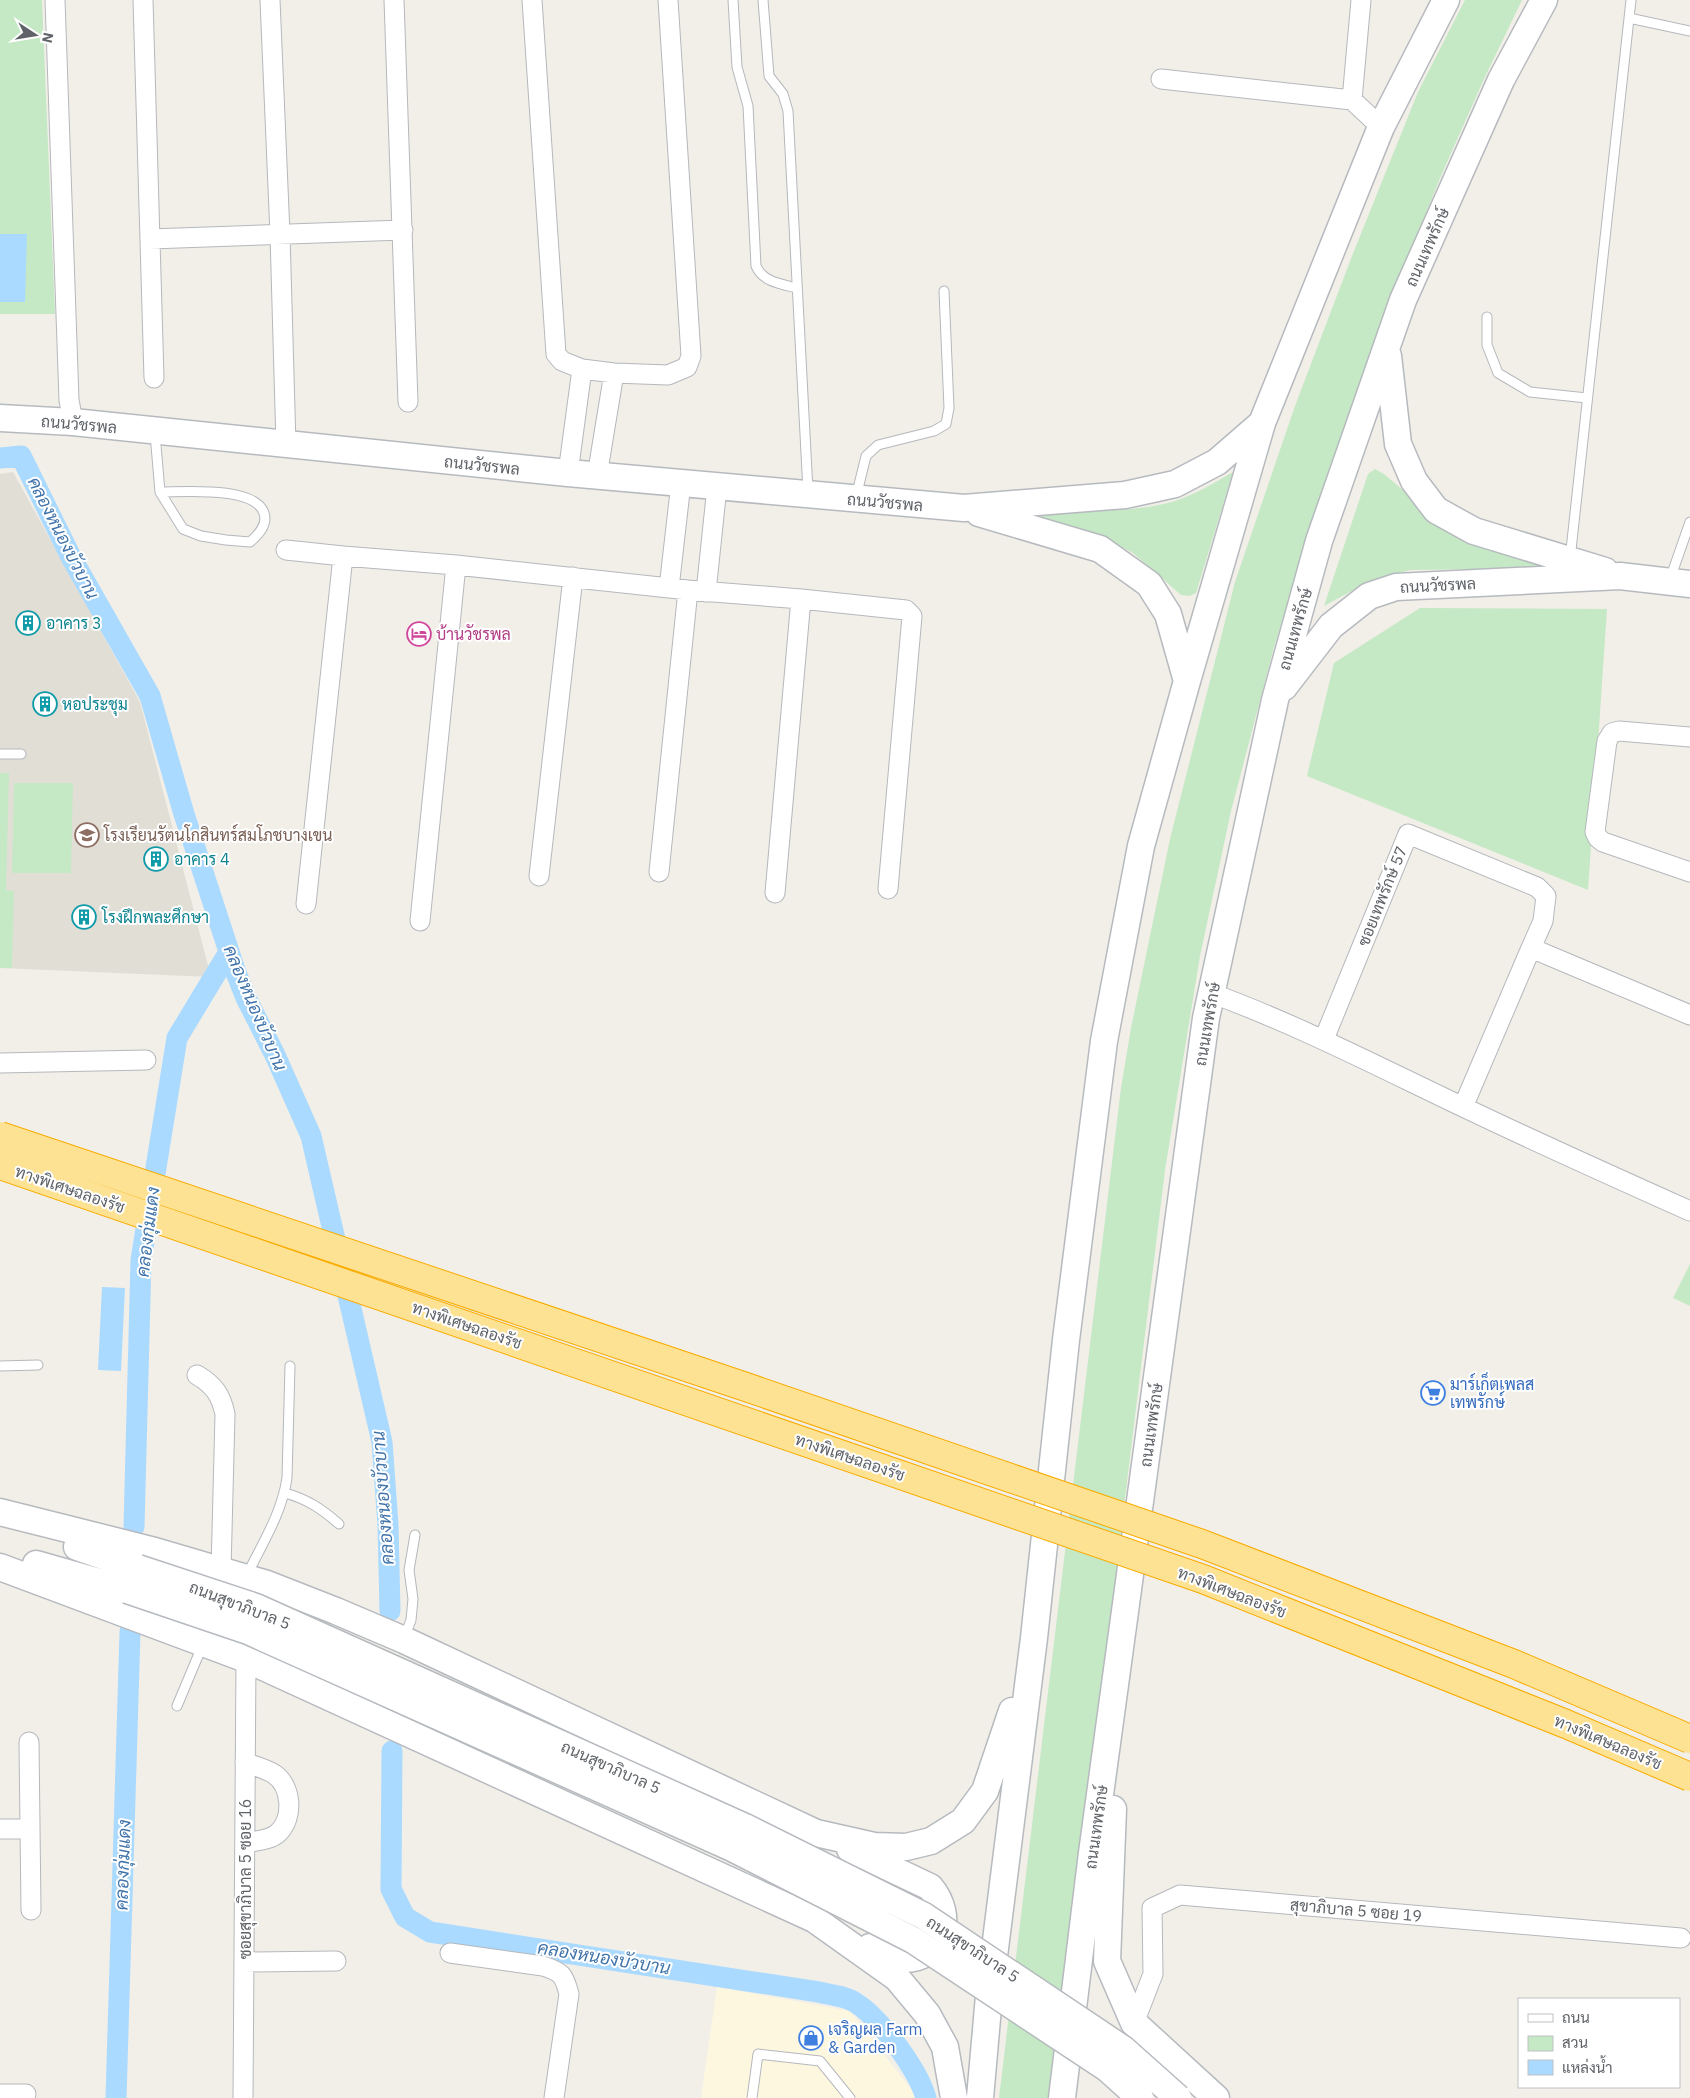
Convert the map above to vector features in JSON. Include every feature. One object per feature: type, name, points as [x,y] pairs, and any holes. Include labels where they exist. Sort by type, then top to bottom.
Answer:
[{"type":"highway","name":"ทางพิเศษฉลองรัช","points":[[0,1136],[743,1386],[1202,1544],[1514,1664],[1690,1739]]},
{"type":"highway","name":"ทางพิเศษฉลองรัช","points":[[0,1165],[1203,1579],[1566,1724],[1690,1777]]},
{"type":"main road","points":[[980,2098],[989,1996],[1034,1638],[1067,1330],[1104,1041],[1141,846],[1262,423],[1381,126],[1446,0]]},
{"type":"main road","name":"ถนนเทพรักษ์","points":[[1062,2098],[1092,1853],[1205,1027],[1275,700],[1319,541],[1403,300],[1497,89],[1544,0]]},
{"type":"main road","name":"ถนนวัชรพล","points":[[1387,349],[1398,444],[1414,481],[1436,510],[1474,531],[1620,576],[1679,584]]},
{"type":"main road","name":"ถนนวัชรพล","points":[[0,418],[73,422],[598,476],[808,496],[964,508],[1125,495],[1175,484],[1217,462],[1262,423]]},
{"type":"main road","name":"ถนนวัชรพล","points":[[964,508],[1100,549],[1149,584],[1168,614],[1187,681]]},
{"type":"main road","name":"ถนนวัชรพล","points":[[1275,700],[1331,626],[1369,596],[1396,587],[1620,576]]},
{"type":"main road","name":"ถนนสุขาภิบาล 5","points":[[0,1512],[151,1550],[267,1584],[404,1640],[816,1833],[874,1846],[906,1847],[932,1841],[963,1821],[985,1791],[1004,1739],[1034,1638]]},
{"type":"main road","name":"ถนนสุขาภิบาล 5","points":[[0,1522],[132,1579],[732,1848],[913,1940],[1108,2069],[1140,2098]]},
{"type":"main road","name":"ถนนสุขาภิบาล 5","points":[[0,1554],[132,1579],[256,1607],[745,1827],[924,1916],[1123,2049],[1178,2098]]},
{"type":"main road","points":[[0,1567],[246,1660],[814,1919],[888,1956],[900,1959],[913,1958],[925,1953],[935,1945],[945,1922],[943,1909],[938,1897],[930,1887],[816,1833]]},
{"type":"main road","points":[[1120,1656],[1107,1961],[1134,2023],[1216,2098]]},
{"type":"main road","points":[[814,1919],[897,1978],[927,2014],[945,2048],[954,2098]]},
{"type":"main road","points":[[1124,2098],[1128,2074],[1150,2057],[1184,2068]]},
{"type":"street","points":[[55,0],[69,400],[73,422]]},
{"type":"street","points":[[143,0],[154,378]]},
{"type":"street","points":[[270,0],[280,234],[286,444]]},
{"type":"street","points":[[394,0],[408,402]]},
{"type":"street","points":[[532,0],[556,354],[562,361],[582,369],[614,373],[668,375],[687,367],[691,356],[668,0]]},
{"type":"street","points":[[1352,100],[1361,0]]},
{"type":"street","points":[[1161,80],[1352,100],[1381,126]]},
{"type":"street","points":[[150,238],[402,230]]},
{"type":"street","points":[[568,473],[582,369]]},
{"type":"street","points":[[598,476],[614,373]]},
{"type":"street","points":[[669,588],[681,483]]},
{"type":"street","points":[[660,872],[697,591],[717,487]]},
{"type":"street","points":[[286,550],[906,610],[912,616],[888,889]]},
{"type":"street","points":[[306,904],[343,556]]},
{"type":"street","points":[[420,921],[456,565]]},
{"type":"street","points":[[539,876],[572,577]]},
{"type":"street","points":[[775,893],[801,599]]},
{"type":"street","points":[[1690,737],[1619,730],[1612,733],[1606,741],[1595,832],[1603,842],[1690,872]]},
{"type":"street","name":"ซอยเทพรักษ์ 57","points":[[1324,1039],[1408,834],[1537,887],[1546,896],[1543,921],[1463,1107]]},
{"type":"street","points":[[1531,948],[1690,1015]]},
{"type":"street","points":[[1211,993],[1260,1011],[1324,1039],[1463,1107],[1690,1211]]},
{"type":"street","points":[[0,1062],[146,1060]]},
{"type":"street","points":[[198,1375],[208,1381],[219,1392],[225,1414],[233,1574]]},
{"type":"street","name":"ซอยสุขาภิบาล 5 ซอย 16","points":[[243,2098],[246,1660]]},
{"type":"street","points":[[29,1742],[31,1910]]},
{"type":"street","points":[[245,1762],[274,1774],[286,1785],[289,1801],[286,1819],[278,1833],[268,1838],[245,1843]]},
{"type":"street","points":[[0,1830],[29,1829]]},
{"type":"street","name":"สุขาภิบาล 5 ซอย 19","points":[[1134,2023],[1153,1974],[1152,1908],[1180,1895],[1681,1938]]},
{"type":"street","points":[[450,1953],[543,1966],[558,1970],[565,1979],[569,1994],[554,2098]]},
{"type":"street","points":[[244,1962],[336,1961]]},
{"type":"street","points":[[0,2094],[26,2094]]},
{"type":"lane","points":[[733,0],[737,67],[748,106],[756,266],[759,274],[767,279],[797,288]]},
{"type":"lane","points":[[763,0],[769,76],[783,94],[788,111],[808,496]]},
{"type":"lane","points":[[1570,560],[1631,0]]},
{"type":"lane","points":[[1629,18],[1690,31]]},
{"type":"lane","points":[[856,500],[866,456],[878,445],[934,431],[946,424],[949,408],[944,291]]},
{"type":"lane","points":[[1487,317],[1487,345],[1498,373],[1530,392],[1587,398]]},
{"type":"lane","points":[[155,431],[160,492],[183,529],[201,536],[250,542],[262,531],[265,515],[260,504],[247,497],[221,493],[160,492]]},
{"type":"lane","points":[[1679,584],[1690,522]]},
{"type":"lane","points":[[0,754],[21,754]]},
{"type":"lane","points":[[0,1366],[38,1365]]},
{"type":"lane","points":[[233,1574],[280,1508],[285,1493],[290,1366]]},
{"type":"lane","points":[[285,1493],[303,1498],[319,1507],[339,1524]]},
{"type":"lane","points":[[404,1640],[411,1620],[412,1599],[409,1570],[415,1535]]},
{"type":"lane","points":[[177,1706],[203,1643]]},
{"type":"lane","points":[[752,2098],[758,2054],[820,2061],[850,2098]]},
{"type":"shaded area","name":"โรงเรียนรัตนโกสินทร์สมโภชบางเขน","points":[[13,472],[140,702],[211,977],[0,968],[0,474]]},
{"type":"shaded area","points":[[717,1987],[850,2011],[915,2094],[915,2098],[701,2098]]},
{"type":"green space","points":[[0,0],[42,0],[55,314],[0,314]]},
{"type":"green space","points":[[1465,0],[1522,0],[1440,178],[1376,339],[1330,469],[1274,647],[1231,811],[1200,956],[1165,1170],[1052,2098],[999,2098],[1121,1088],[1131,1028],[1170,839],[1235,582],[1295,406],[1352,256],[1418,92]]},
{"type":"green space","points":[[1375,469],[1384,474],[1442,525],[1544,564],[1539,568],[1410,570],[1368,582],[1324,606],[1368,474]]},
{"type":"green space","points":[[1233,472],[1196,593],[1189,596],[1181,595],[1133,553],[1112,542],[1043,519],[1042,516],[1049,512],[1144,508],[1160,505],[1190,495]]},
{"type":"green space","points":[[1420,608],[1607,609],[1588,890],[1307,776],[1334,663]]},
{"type":"green space","points":[[0,773],[9,773],[6,890],[14,891],[12,968],[0,968]]},
{"type":"green space","points":[[14,783],[73,783],[71,873],[12,873]]},
{"type":"green space","points":[[1690,1264],[1690,1306],[1673,1298]]},
{"type":"water","points":[[0,234],[27,234],[25,302],[0,302]]},
{"type":"water","points":[[102,1287],[125,1288],[121,1371],[98,1370]]},
{"type":"waterway","name":"คลองหนองบัวบาน","points":[[0,458],[21,456],[71,557],[150,696],[184,814],[235,970],[246,998],[275,1055],[311,1136],[382,1442],[388,1525],[390,1611]]},
{"type":"waterway","name":"คลองกุ่มแดง","points":[[134,1527],[141,1260],[177,1038],[229,952]]},
{"type":"waterway","name":"คลองกุ่มแดง","points":[[116,2098],[130,1632]]},
{"type":"waterway","name":"คลองหนองบัวบาน","points":[[392,1751],[391,1889],[405,1917],[430,1932],[819,1992],[848,1999],[866,2011],[887,2033],[907,2060],[926,2098]]},
{"type":"place","name":"อาคาร 3","points":[[28,623]]},
{"type":"place","name":"บ้านวัชรพล","points":[[419,634]]},
{"type":"place","name":"หอประชุม","points":[[45,704]]},
{"type":"place","name":"โรงเรียนรัตนโกสินทร์สมโภชบางเขน","points":[[87,835]]},
{"type":"place","name":"อาคาร 4","points":[[156,859]]},
{"type":"place","name":"โรงฝึกพละศึกษา","points":[[84,917]]},
{"type":"place","name":"มาร์เก็ตเพลส เทพรักษ์","points":[[1433,1393]]},
{"type":"place","name":"เจริญผล Farm & Garden","points":[[811,2038]]}]
